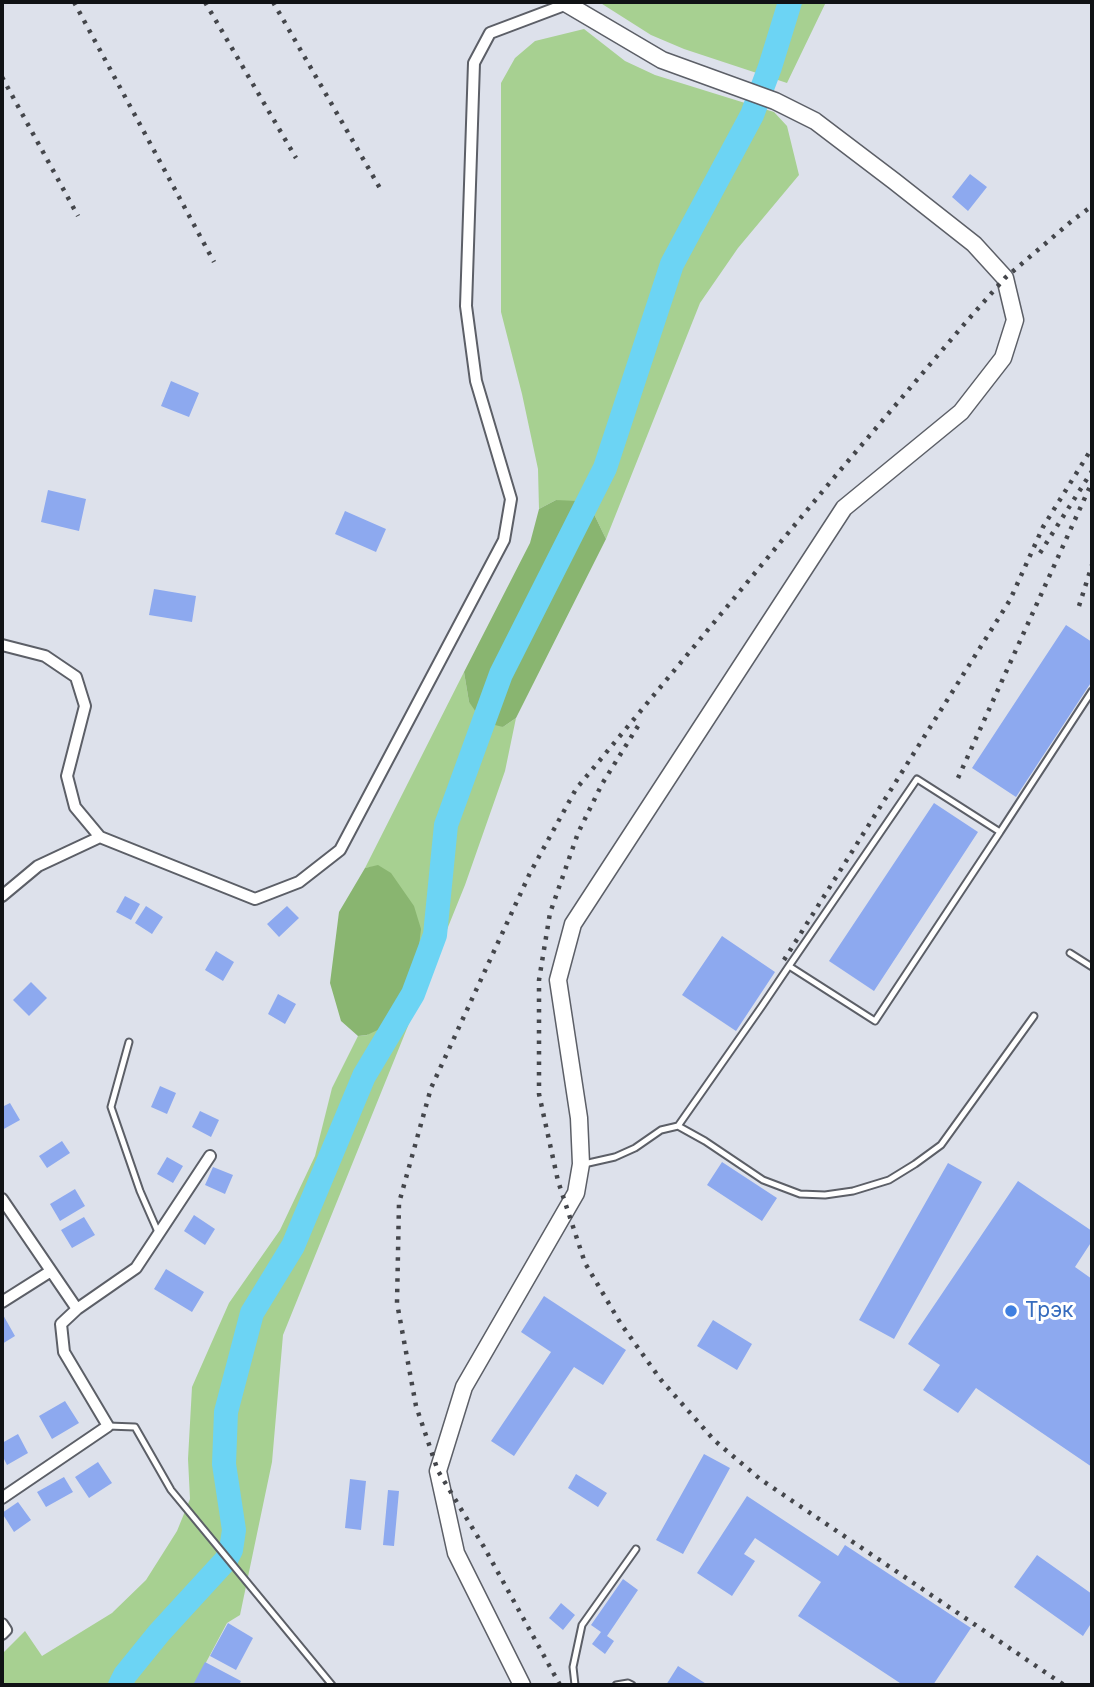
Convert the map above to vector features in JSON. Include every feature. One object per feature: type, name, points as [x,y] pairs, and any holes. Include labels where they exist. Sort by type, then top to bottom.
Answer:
[{"type":"street","points":[[2,645],[45,656],[76,677],[85,706],[67,775],[75,807],[100,837],[255,899],[299,882],[340,850],[503,540],[510,499],[475,382],[466,306],[474,63],[490,33],[566,3],[663,60],[775,101],[815,121],[974,244],[1005,278],[1016,320],[1003,358],[961,412],[844,508],[573,924],[558,980],[579,1118],[580,1164],[576,1193],[464,1387],[438,1471],[456,1553],[522,1685]]},
{"type":"street","points":[[2,896],[38,866],[100,837]]},
{"type":"street","points":[[2,1498],[108,1426],[64,1352],[61,1324],[77,1309],[135,1268],[210,1156]]},
{"type":"street","points":[[2,1199],[77,1309]]},
{"type":"street","points":[[2,1302],[51,1271]]},
{"type":"street","points":[[2,1624],[6,1630],[2,1634]]},
{"type":"lane","points":[[789,966],[875,1021],[1092,691]]},
{"type":"lane","points":[[580,1164],[615,1157],[635,1148],[661,1130],[678,1126],[917,779],[1000,832]]},
{"type":"lane","points":[[1070,953],[1092,967]]},
{"type":"lane","points":[[678,1126],[763,1180],[800,1194],[825,1195],[889,1180],[940,1145],[1034,1016]]},
{"type":"lane","points":[[129,1042],[111,1107],[140,1191],[159,1234]]},
{"type":"lane","points":[[108,1426],[135,1427],[171,1490],[332,1685]]},
{"type":"lane","points":[[575,1685],[573,1667],[582,1625],[636,1549]]},
{"type":"lane","points":[[616,1685],[632,1685]]},
{"type":"green space","points":[[599,2],[826,2],[787,83],[684,49],[651,35]]},
{"type":"green space","points":[[584,29],[625,61],[655,75],[774,112],[787,126],[799,175],[738,248],[700,303],[606,539],[592,510],[556,500],[539,509],[538,469],[501,312],[501,83],[515,58],[535,41]]},
{"type":"green space","points":[[556,500],[577,501],[592,510],[606,539],[516,718],[503,727],[483,722],[469,702],[464,672],[530,543],[539,509]]},
{"type":"green space","points":[[464,672],[469,702],[503,727],[516,718],[505,771],[465,885],[283,1335],[272,1462],[240,1615],[227,1623],[194,1685],[2,1685],[2,1654],[25,1631],[42,1656],[112,1613],[146,1580],[177,1531],[190,1499],[188,1459],[192,1387],[229,1303],[280,1230],[315,1156],[332,1088],[358,1036],[368,1035],[378,866],[365,868]]},
{"type":"green space","points":[[378,865],[391,873],[414,906],[421,929],[417,964],[398,1006],[384,1027],[358,1036],[341,1021],[330,983],[339,912],[365,868]]},
{"type":"building","points":[[970,174],[987,187],[968,211],[952,197]]},
{"type":"building","points":[[171,381],[199,393],[189,417],[161,406]]},
{"type":"building","points":[[48,490],[86,499],[79,531],[41,522]]},
{"type":"building","points":[[345,511],[386,529],[376,552],[335,534]]},
{"type":"building","points":[[154,589],[196,596],[192,622],[149,615]]},
{"type":"building","points":[[1066,625],[1092,642],[1092,681],[1016,797],[972,768]]},
{"type":"building","points":[[934,803],[978,832],[874,991],[829,961]]},
{"type":"building","points":[[125,896],[140,904],[131,920],[116,912]]},
{"type":"building","points":[[146,906],[163,917],[152,934],[135,923]]},
{"type":"building","points":[[287,906],[299,918],[279,937],[267,924]]},
{"type":"building","points":[[722,936],[775,972],[736,1031],[682,995]]},
{"type":"building","points":[[216,951],[234,962],[223,981],[205,970]]},
{"type":"building","points":[[31,982],[47,998],[29,1016],[13,1000]]},
{"type":"building","points":[[278,994],[296,1004],[285,1024],[268,1014]]},
{"type":"building","points":[[160,1086],[176,1093],[167,1114],[151,1107]]},
{"type":"building","points":[[10,1103],[20,1120],[2,1130],[2,1107]]},
{"type":"building","points":[[200,1111],[219,1120],[211,1137],[192,1127]]},
{"type":"building","points":[[62,1141],[70,1153],[47,1168],[39,1156]]},
{"type":"building","points":[[167,1157],[183,1166],[173,1183],[157,1174]]},
{"type":"building","points":[[722,1162],[777,1198],[762,1221],[707,1185]]},
{"type":"building","points":[[948,1163],[982,1182],[894,1339],[859,1320]]},
{"type":"building","points":[[213,1167],[233,1175],[225,1194],[205,1185]]},
{"type":"building","name":"Трэк","points":[[1018,1181],[1092,1231],[1092,1241],[1075,1267],[1092,1279],[1092,1467],[976,1388],[958,1413],[923,1390],[940,1365],[908,1344]]},
{"type":"building","points":[[75,1189],[85,1206],[60,1221],[50,1204]]},
{"type":"building","points":[[194,1215],[215,1229],[205,1245],[184,1231]]},
{"type":"building","points":[[84,1217],[95,1235],[72,1248],[61,1230]]},
{"type":"building","points":[[166,1269],[204,1292],[192,1312],[154,1289]]},
{"type":"building","points":[[544,1296],[626,1350],[603,1385],[574,1367],[514,1456],[491,1441],[551,1352],[521,1332]]},
{"type":"building","points":[[2,1313],[15,1336],[2,1344]]},
{"type":"building","points":[[713,1320],[752,1344],[737,1370],[697,1346]]},
{"type":"building","points":[[65,1401],[79,1423],[52,1439],[39,1416]]},
{"type":"building","points":[[18,1434],[28,1453],[7,1465],[2,1455],[2,1443]]},
{"type":"building","points":[[704,1454],[730,1468],[683,1554],[656,1540]]},
{"type":"building","points":[[98,1462],[112,1483],[89,1498],[75,1477]]},
{"type":"building","points":[[576,1474],[607,1493],[598,1507],[568,1488]]},
{"type":"building","points":[[64,1477],[73,1492],[46,1507],[37,1492]]},
{"type":"building","points":[[350,1479],[366,1481],[361,1530],[345,1528]]},
{"type":"building","points":[[388,1490],[399,1491],[394,1546],[383,1545]]},
{"type":"building","points":[[747,1496],[838,1556],[845,1545],[971,1628],[933,1685],[903,1685],[798,1616],[821,1582],[755,1538],[744,1554],[755,1561],[732,1596],[697,1573]]},
{"type":"building","points":[[18,1502],[31,1520],[14,1532],[2,1513]]},
{"type":"building","points":[[1037,1555],[1092,1594],[1092,1622],[1083,1636],[1014,1587]]},
{"type":"building","points":[[623,1579],[638,1590],[607,1636],[614,1641],[605,1654],[592,1644],[601,1632],[591,1625]]},
{"type":"building","points":[[561,1603],[575,1615],[563,1630],[549,1618]]},
{"type":"building","points":[[228,1623],[253,1638],[236,1670],[210,1656]]},
{"type":"building","points":[[205,1662],[241,1681],[239,1685],[193,1685]]},
{"type":"building","points":[[678,1666],[708,1685],[666,1685]]},
{"type":"waterway","points":[[120,1685],[159,1633],[226,1560],[231,1550],[234,1530],[224,1464],[226,1412],[252,1313],[293,1246],[364,1076],[413,994],[435,935],[446,825],[501,674],[605,468],[672,264],[752,115],[790,2]]},
{"type":"railway","points":[[74,2],[214,262]]},
{"type":"railway","points":[[205,2],[296,158]]},
{"type":"railway","points":[[273,2],[381,190]]},
{"type":"railway","points":[[2,77],[78,216]]},
{"type":"railway","points":[[560,1685],[484,1547],[438,1471],[416,1406],[397,1303],[399,1203],[431,1088],[530,873],[576,789],[966,322],[1005,278],[1092,206]]},
{"type":"railway","points":[[784,960],[1010,600],[1043,527],[1092,448]]},
{"type":"railway","points":[[1040,553],[1092,471]]},
{"type":"railway","points":[[958,778],[1092,482]]},
{"type":"railway","points":[[1079,606],[1092,565]]},
{"type":"railway","points":[[638,726],[602,784],[578,833],[550,913],[539,980],[539,1094],[558,1181],[585,1263],[621,1324],[661,1380],[714,1440],[760,1479],[1064,1685]]},
{"type":"place","name":"Трэк","points":[[1011,1311]]}]
